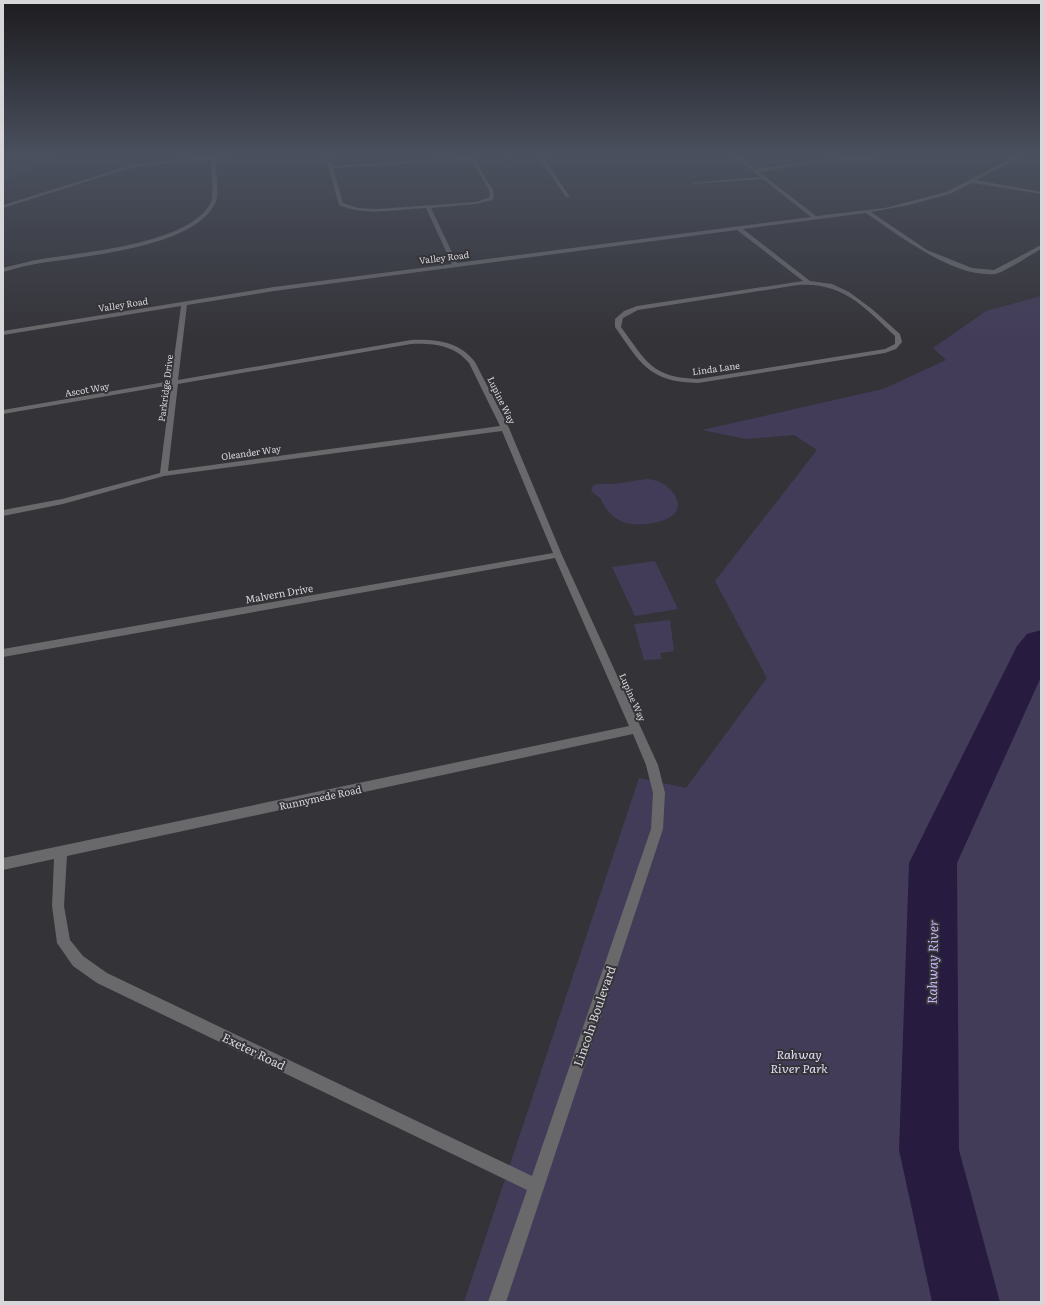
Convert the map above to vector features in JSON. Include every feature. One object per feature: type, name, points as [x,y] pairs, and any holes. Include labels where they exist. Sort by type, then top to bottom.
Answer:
[{"type":"street","points":[[3,270],[32,262],[94,254],[160,239],[190,226],[204,216]]},
{"type":"street","points":[[433,216],[455,265]]},
{"type":"street","name":"Valley Road","points":[[3,333],[274,289],[830,216]]},
{"type":"street","points":[[873,216],[925,251],[971,270],[995,272],[1041,247]]},
{"type":"street","name":"Linda Lane","points":[[738,228],[808,282],[830,286],[848,294],[898,335],[900,340],[898,345],[893,349],[885,351],[698,381],[668,378],[654,372],[618,327],[617,322],[619,317],[625,312],[637,308],[808,282]]},
{"type":"street","name":"Parkridge Drive","points":[[164,474],[184,303]]},
{"type":"street","name":"Lupine Way","points":[[175,383],[399,344],[433,342],[452,346],[466,354],[472,362],[505,428],[558,555],[637,729]]},
{"type":"street","name":"Ascot Way","points":[[3,412],[175,383]]},
{"type":"street","name":"Oleander Way","points":[[3,513],[63,501],[164,474],[505,428]]},
{"type":"street","name":"Malvern Drive","points":[[3,653],[558,555]]},
{"type":"street","name":"Runnymede Road","points":[[3,864],[637,729]]},
{"type":"street","name":"Lincoln Boulevard","points":[[497,1302],[657,829],[659,793],[652,765],[637,729]]},
{"type":"street","name":"Exeter Road","points":[[62,852],[58,906],[64,943],[78,961],[84,966],[102,978],[536,1186]]},
{"type":"green space","name":"Rahway River Park","points":[[1041,296],[1041,1302],[464,1302],[639,778],[686,788],[767,678],[715,581],[817,450],[794,435],[746,439],[702,430],[883,389],[946,360],[933,348],[986,311]]},
{"type":"green space","points":[[648,479],[660,482],[668,487],[675,495],[678,505],[674,514],[663,520],[648,524],[633,524],[621,521],[612,515],[600,498],[591,491],[593,486],[599,484]]},
{"type":"green space","points":[[655,561],[678,609],[635,616],[612,567]]},
{"type":"green space","points":[[670,620],[674,651],[660,653],[662,659],[644,660],[634,624]]},
{"type":"waterway","name":"Rahway River","points":[[966,1302],[929,1150],[933,863],[1031,656],[1041,644]]}]
